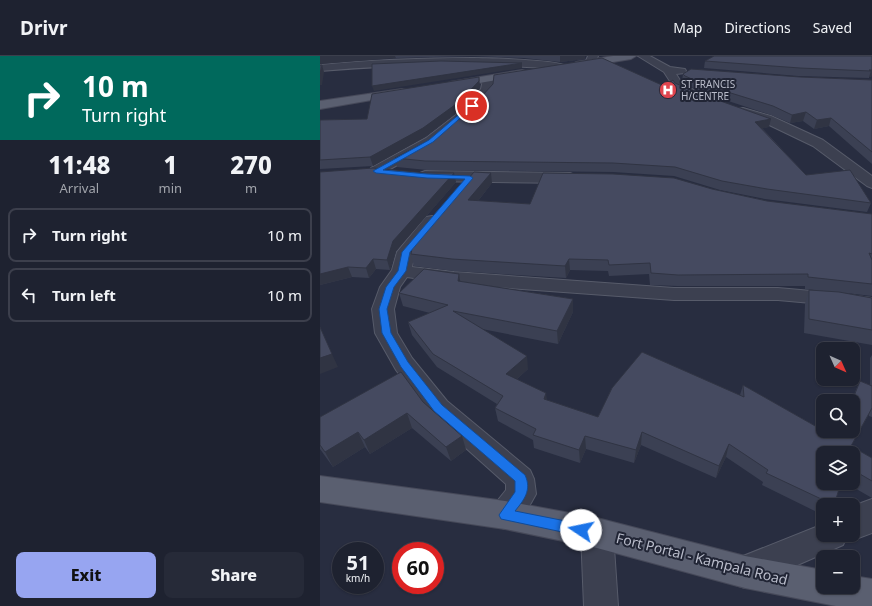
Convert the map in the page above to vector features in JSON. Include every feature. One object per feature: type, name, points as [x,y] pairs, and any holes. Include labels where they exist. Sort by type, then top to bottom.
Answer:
[{"type":"main road","points":[[442,86],[564,67],[592,59],[632,56]]},
{"type":"main road","points":[[320,105],[412,90]]},
{"type":"main road","name":"Fort Portal - Kampala Road","points":[[320,489],[505,515],[597,533],[745,572],[816,585]]},
{"type":"main road","name":"Fort Portal - Kampala Road","points":[[860,594],[872,596]]},
{"type":"street","points":[[643,56],[668,70],[690,72]]},
{"type":"street","points":[[320,68],[458,58],[564,67]]},
{"type":"street","points":[[410,73],[419,61]]},
{"type":"street","points":[[668,70],[679,87],[715,102]]},
{"type":"street","points":[[488,79],[487,90],[465,114],[431,141],[369,172],[470,178],[581,178]]},
{"type":"street","points":[[734,108],[767,119],[818,143],[872,183]]},
{"type":"street","points":[[470,178],[406,252],[402,271],[390,287],[383,309],[386,333],[404,364],[438,408],[520,479],[521,494],[505,515]]},
{"type":"street","points":[[402,271],[454,278],[674,294],[778,294],[834,299],[872,305]]},
{"type":"street","points":[[860,523],[872,513]]},
{"type":"street","points":[[597,533],[601,606]]},
{"type":"street","points":[[745,572],[816,542]]},
{"type":"building","points":[[714,56],[872,56],[872,70],[800,68],[705,61]]},
{"type":"building","points":[[602,58],[664,86],[673,80],[675,83],[698,93],[771,119],[755,122],[806,175],[850,170],[871,203],[767,189],[722,181],[675,167],[613,163],[425,161],[395,158],[435,137],[469,110],[493,84],[494,75]]},
{"type":"building","points":[[441,61],[522,63],[372,86],[372,64]]},
{"type":"building","points":[[691,69],[800,77],[872,80],[872,152],[831,118],[817,120],[806,112],[792,115],[773,106],[708,86],[683,74]]},
{"type":"building","points":[[479,77],[479,81],[459,102],[423,128],[370,157],[320,160],[320,120],[367,119],[372,94]]},
{"type":"building","points":[[373,168],[425,173],[454,173],[393,241],[387,260],[373,259],[366,268],[348,267],[320,274],[320,172]]},
{"type":"building","points":[[474,172],[491,173],[468,200],[530,204],[543,173],[613,174],[674,178],[712,189],[767,201],[872,214],[872,254],[869,253],[872,260],[872,284],[808,277],[808,274],[678,275],[651,273],[650,263],[609,265],[608,260],[569,259],[565,266],[452,259],[411,254],[413,243]]},
{"type":"building","points":[[424,269],[459,274],[458,281],[573,299],[557,331],[453,311],[527,356],[506,374],[546,393],[544,399],[598,417],[612,388],[642,352],[744,397],[743,385],[816,426],[816,438],[855,438],[851,446],[816,446],[816,490],[839,490],[836,498],[819,498],[766,473],[768,470],[729,444],[719,466],[642,432],[636,450],[585,436],[579,450],[533,435],[536,429],[495,408],[503,396],[433,354],[408,322],[448,305],[399,293]]},
{"type":"building","points":[[809,290],[839,292],[872,298],[872,330],[809,319]]},
{"type":"building","points":[[320,327],[332,354],[320,358]]},
{"type":"building","points":[[401,372],[423,402],[462,436],[446,447],[407,413],[364,440],[358,432],[325,452],[320,445],[320,417]]},
{"type":"building","points":[[860,381],[872,386],[872,408],[860,430],[860,394],[855,394],[858,386],[860,386]]},
{"type":"building","points":[[860,451],[872,458],[872,481],[860,474]]},
{"type":"place","name":"ST FRANCIS H/CENTRE","points":[[668,90]]},
{"type":"route","points":[[472,106],[465,114],[431,141],[376,171],[470,178],[406,252],[402,271],[390,287],[383,309],[386,333],[404,364],[438,408],[520,479],[521,494],[505,515],[581,530]]}]
